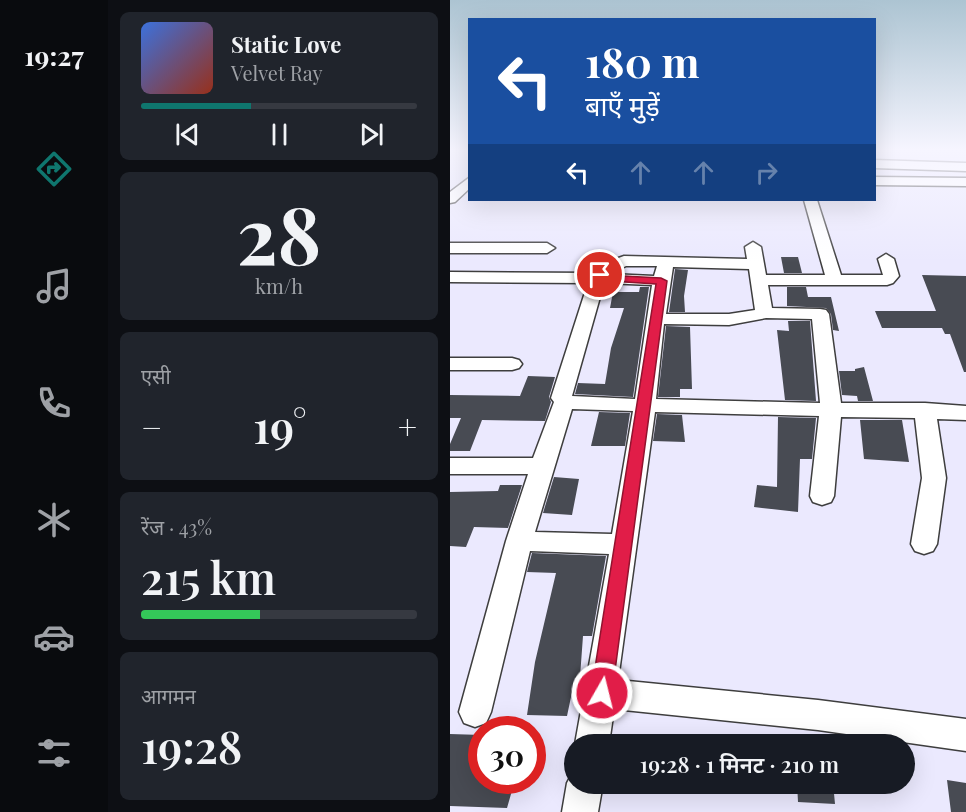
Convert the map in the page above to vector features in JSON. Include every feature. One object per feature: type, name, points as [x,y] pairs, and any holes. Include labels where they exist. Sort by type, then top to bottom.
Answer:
[{"type":"street","points":[[450,200],[465,187]]},
{"type":"street","points":[[810,201],[836,281]]},
{"type":"street","points":[[753,247],[763,313]]},
{"type":"street","points":[[450,248],[547,248]]},
{"type":"street","points":[[475,712],[519,541],[564,402],[561,392],[598,278],[605,268],[624,261],[667,261],[836,281],[887,280],[891,276],[886,259]]},
{"type":"street","points":[[594,734],[645,405],[661,281],[667,261]]},
{"type":"street","points":[[450,264],[564,264]]},
{"type":"street","points":[[450,277],[598,278],[661,281]]},
{"type":"street","points":[[656,319],[744,319],[759,317],[763,313],[820,314],[831,408],[822,496]]},
{"type":"street","points":[[450,364],[512,364]]},
{"type":"street","points":[[564,402],[925,410],[966,413]]},
{"type":"street","points":[[924,544],[934,478],[925,410]]},
{"type":"street","points":[[450,466],[543,466]]},
{"type":"street","points":[[519,541],[623,544]]},
{"type":"street","points":[[602,693],[818,715],[966,735]]},
{"type":"street","points":[[580,812],[583,794]]},
{"type":"building","points":[[781,257],[798,257],[802,273],[784,273]]},
{"type":"building","points":[[675,269],[688,270],[684,296],[685,312],[669,312]]},
{"type":"building","points":[[922,275],[966,276],[966,372],[964,372],[950,334],[945,334],[942,328],[882,328],[875,311],[936,311]]},
{"type":"building","points":[[640,287],[649,287],[633,397],[575,394],[578,383],[605,384],[611,348],[624,308],[610,308],[613,292],[639,292]]},
{"type":"building","points":[[787,287],[806,287],[808,297],[831,297],[839,331],[833,330],[831,314],[826,308],[787,306]]},
{"type":"building","points":[[788,321],[810,321],[816,401],[785,400],[777,330],[789,331]]},
{"type":"building","points":[[666,326],[690,327],[692,389],[680,389],[680,397],[658,397]]},
{"type":"building","points":[[864,367],[873,401],[858,401],[857,396],[842,395],[839,371],[855,371],[855,369]]},
{"type":"building","points":[[528,376],[555,377],[545,421],[482,420],[470,451],[450,451],[450,444],[461,418],[450,418],[450,395],[520,396]]},
{"type":"building","points":[[599,412],[630,413],[625,446],[591,446]]},
{"type":"building","points":[[657,414],[682,415],[685,442],[653,441]]},
{"type":"building","points":[[778,417],[816,418],[812,459],[800,459],[798,512],[754,507],[757,485],[777,487]]},
{"type":"building","points":[[860,420],[902,420],[909,462],[864,459]]},
{"type":"building","points":[[554,477],[579,479],[572,515],[543,513]]},
{"type":"building","points":[[500,485],[522,485],[508,528],[474,527],[466,547],[450,546],[450,492],[498,491]]},
{"type":"building","points":[[532,553],[606,556],[592,636],[583,636],[580,677],[575,678],[567,716],[527,715],[535,662],[556,573],[527,572]]},
{"type":"building","points":[[450,734],[468,735],[468,794],[511,794],[507,808],[450,806]]},
{"type":"building","points":[[947,780],[966,783],[966,812],[951,812]]},
{"type":"building","points":[[798,794],[834,794],[835,804],[798,802]]},
{"type":"route","points":[[600,275],[598,278],[661,281],[602,693]]}]
